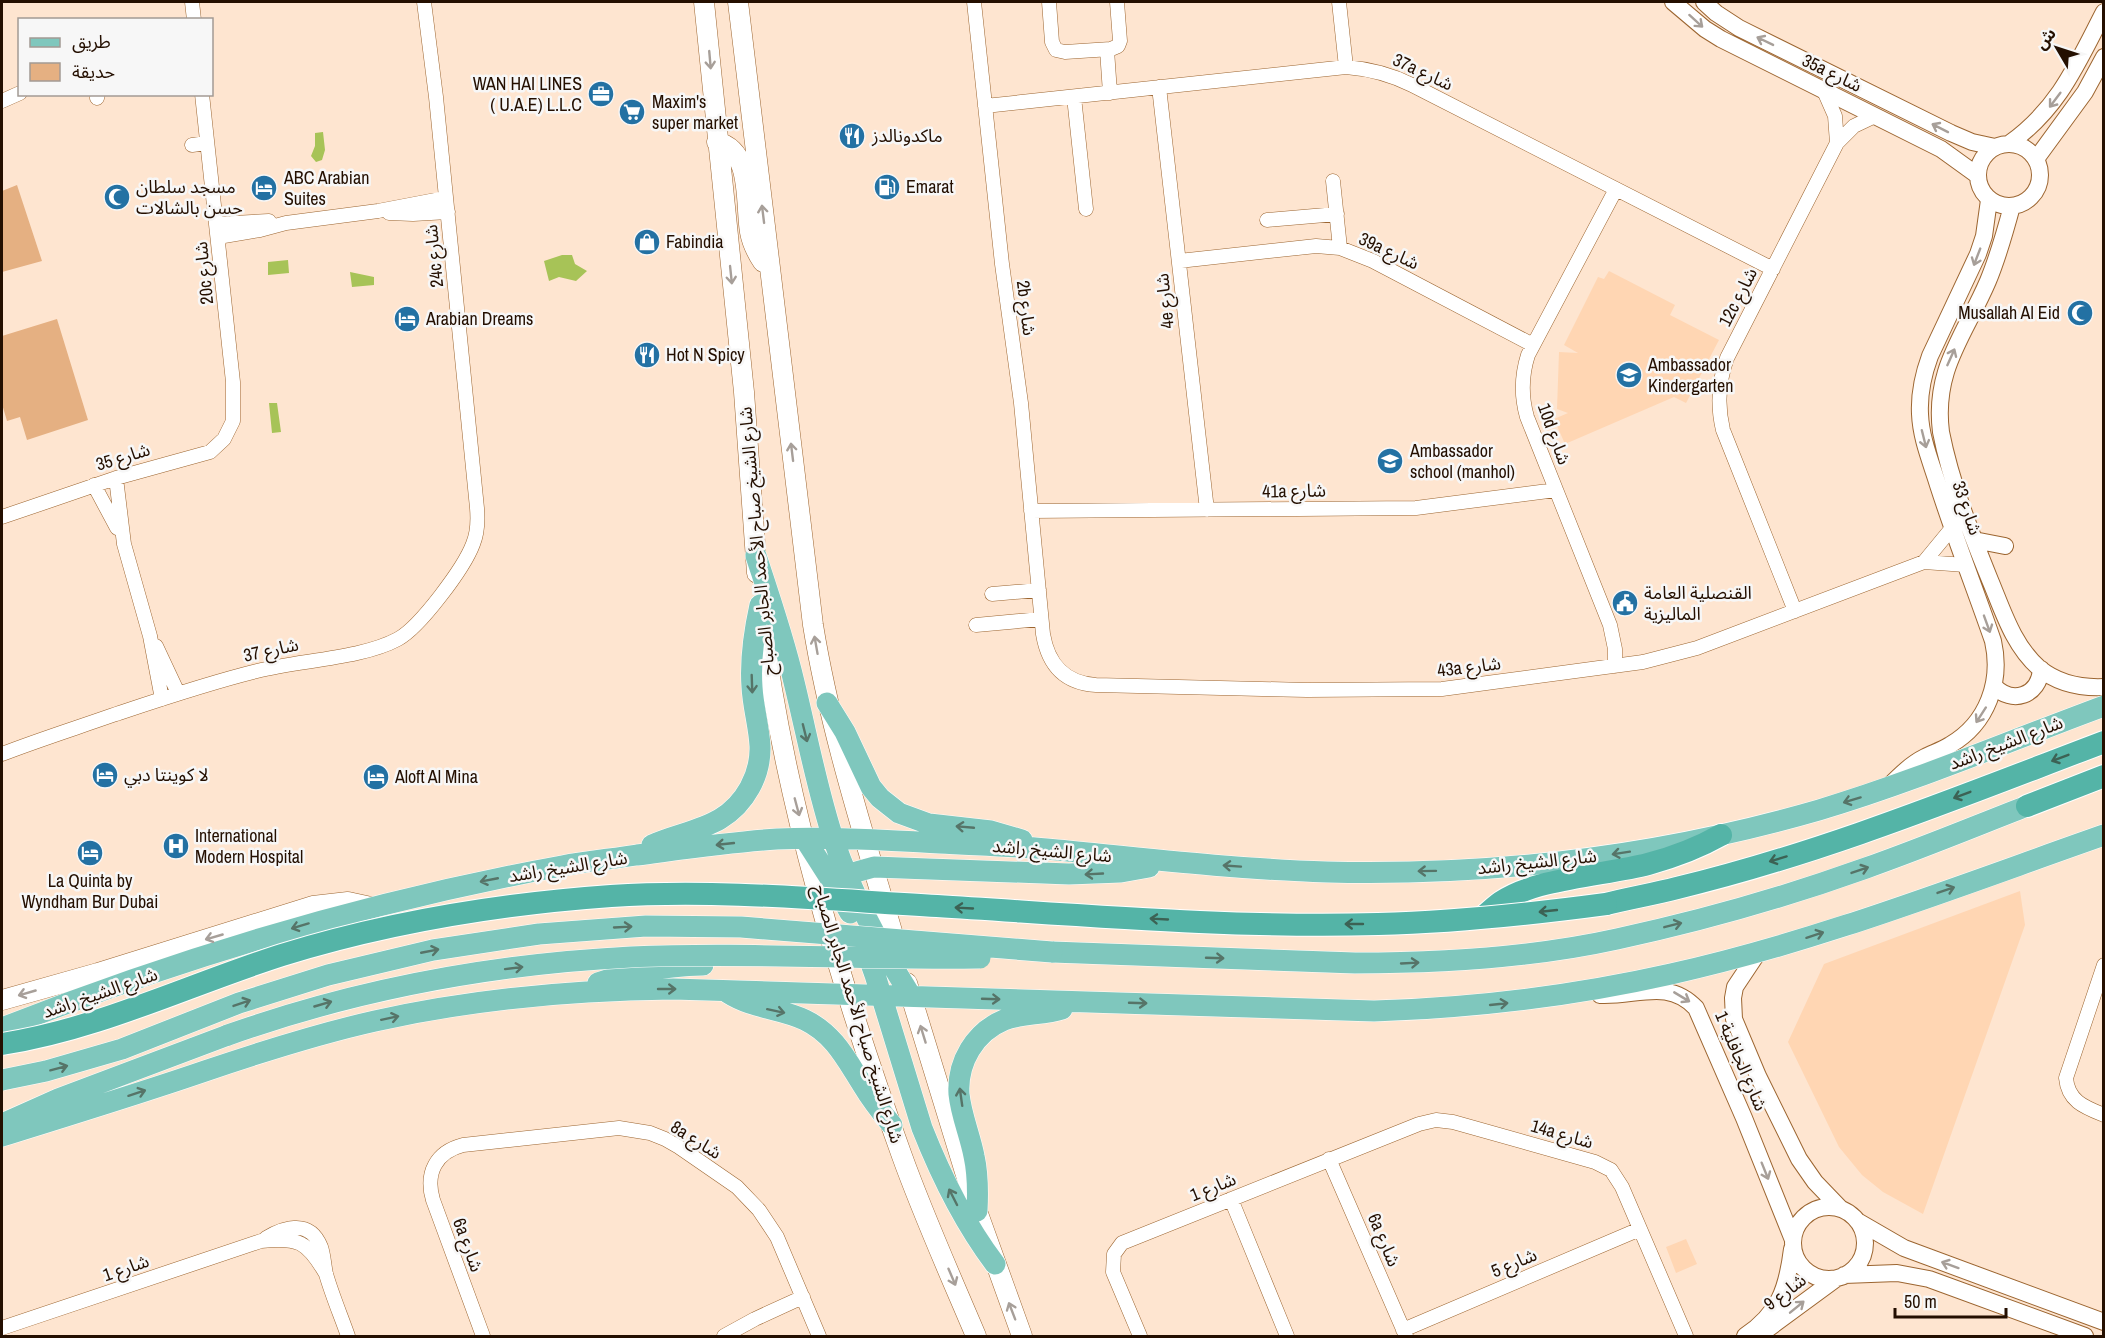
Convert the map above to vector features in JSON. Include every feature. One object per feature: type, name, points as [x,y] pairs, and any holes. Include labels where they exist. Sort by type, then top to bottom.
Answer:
[{"type":"highway","name":"شارع الشيخ راشد","points":[[2,1044],[79,1028],[235,971],[347,937],[462,913],[569,899],[715,895],[1249,923],[1375,924],[1433,922],[1606,904],[1678,888],[1892,822],[2103,742]]},
{"type":"highway","points":[[2027,806],[2103,776]]},
{"type":"highway","points":[[2027,806],[2103,792]]},
{"type":"highway","points":[[1483,917],[1518,893],[1539,886],[1647,864],[1695,849],[1721,835]]},
{"type":"main road","name":"شارع الشيخ صباح الأحمد الجابر الصباح","points":[[704,2],[744,392],[760,605],[773,701],[782,747],[822,905],[848,994],[911,1180],[976,1336]]},
{"type":"main road","points":[[738,2],[807,586],[827,702],[874,867],[881,944],[882,995],[922,1128],[932,1152],[966,1221],[995,1264]]},
{"type":"main road","points":[[717,142],[733,150],[741,160],[750,231],[756,250],[770,272]]},
{"type":"main road","points":[[756,556],[783,640],[833,839],[841,881]]},
{"type":"main road","points":[[630,856],[663,840],[719,819],[738,805],[751,786],[760,755],[751,669],[760,605]]},
{"type":"main road","points":[[827,702],[845,732],[871,787],[880,798],[899,813],[929,824],[991,831],[1017,838],[1041,849]]},
{"type":"main road","name":"شارع الشيخ راشد","points":[[2,1028],[101,991],[252,941],[371,907],[566,865],[729,843],[805,839],[866,839],[1041,849],[1173,862],[1327,872],[1443,871],[1558,862],[1721,835],[1816,810],[1888,788],[2103,706]]},
{"type":"main road","points":[[2,1080],[46,1071],[122,1049],[239,1003],[328,975],[433,950],[539,934],[628,927],[741,927],[1052,952],[1355,963],[1400,963],[1488,957],[1617,939],[1814,886],[1917,850],[2027,806]]},
{"type":"main road","points":[[2,1136],[331,1031],[438,1008],[526,996],[673,988],[1374,1011],[1477,1006],[1584,991],[1672,974],[1759,951],[1847,924],[2103,835]]},
{"type":"main road","points":[[805,839],[841,881],[911,996],[977,1211],[1022,1336]]},
{"type":"main road","points":[[822,905],[841,881],[874,867],[1095,874],[1121,872],[1173,862]]},
{"type":"main road","points":[[2,1000],[98,973],[313,906],[348,902],[371,907]]},
{"type":"main road","points":[[575,992],[615,977],[658,968],[838,961],[859,958],[881,944]]},
{"type":"main road","points":[[2,1124],[58,1099],[228,1035],[297,1012],[368,993],[486,971],[632,957],[985,958],[1052,952]]},
{"type":"main road","points":[[722,990],[747,1004],[795,1016],[823,1031],[847,1057],[870,1098],[892,1125]]},
{"type":"main road","points":[[977,1211],[976,1168],[959,1094],[960,1073],[968,1053],[980,1036],[997,1024],[1016,1017],[1054,1012],[1079,1001]]},
{"type":"street","points":[[192,2],[194,18]]},
{"type":"street","name":"24c شارع","points":[[424,2],[436,97],[477,508]]},
{"type":"street","name":"2b شارع","points":[[974,2],[1021,403],[1041,619]]},
{"type":"street","points":[[1049,2],[1052,42],[1056,50],[1065,52],[1115,49],[1119,44],[1117,2]]},
{"type":"street","points":[[1339,2],[1346,68]]},
{"type":"street","name":"35a شارع","points":[[1673,2],[1705,29],[1721,39],[1941,149],[1977,175]]},
{"type":"street","name":"35a شارع","points":[[1704,2],[1739,28],[1961,138],[2003,145]]},
{"type":"street","points":[[2003,145],[2025,148],[2036,159],[2040,174],[2037,190],[2026,201],[2012,206],[2004,206],[1989,200],[1981,189],[1977,175],[1980,161],[1989,150],[2003,145],[2032,126],[2060,94],[2103,12]]},
{"type":"street","points":[[1107,50],[1110,93]]},
{"type":"street","points":[[2036,159],[2076,105],[2103,57]]},
{"type":"street","name":"37a شارع","points":[[985,106],[1346,68],[1368,69],[1399,78],[1773,268]]},
{"type":"street","name":"4e شارع","points":[[1159,87],[1207,510]]},
{"type":"street","points":[[1824,91],[1835,116],[1837,143]]},
{"type":"street","points":[[2,101],[18,94]]},
{"type":"street","name":"20c شارع","points":[[202,96],[218,230],[234,412]]},
{"type":"street","points":[[1074,97],[1086,209]]},
{"type":"street","name":"12c شارع","points":[[1795,610],[1723,430],[1718,401],[1719,386],[1727,358],[1837,143],[1854,126],[1875,116]]},
{"type":"street","points":[[192,145],[207,143]]},
{"type":"street","points":[[1333,181],[1340,248]]},
{"type":"street","name":"10d شارع","points":[[1615,666],[1615,649],[1610,625],[1524,405],[1522,380],[1533,345],[1616,189]]},
{"type":"street","name":"شارع 33","points":[[1888,788],[1910,766],[1949,746],[1970,730],[1985,710],[1994,686],[1996,660],[1993,640],[1952,528],[1925,444],[1920,415],[1925,370],[1978,254],[1988,218],[1989,200]]},
{"type":"street","points":[[218,230],[260,230],[286,223],[447,205]]},
{"type":"street","name":"شارع 33","points":[[2012,206],[1998,256],[1947,363],[1940,390],[1939,418],[1943,446],[1974,540],[2022,650],[2041,669],[2064,682],[2103,687]]},
{"type":"street","points":[[1267,220],[1337,214]]},
{"type":"street","name":"39a شارع","points":[[1179,261],[1316,246],[1340,248],[1373,261],[1533,345]]},
{"type":"street","name":"شارع 35","points":[[2,517],[116,478],[210,452],[225,439],[233,421],[234,412]]},
{"type":"street","points":[[116,478],[124,544],[150,636],[162,699]]},
{"type":"street","points":[[94,485],[124,544]]},
{"type":"street","name":"41a شارع","points":[[1031,511],[1416,508],[1556,490]]},
{"type":"street","name":"شارع 37","points":[[2,754],[178,693],[271,667],[372,650],[385,645],[404,635],[423,619],[466,557],[476,536],[477,508]]},
{"type":"street","name":"43a شارع","points":[[1924,562],[1952,528]]},
{"type":"street","points":[[1974,540],[2005,546]]},
{"type":"street","name":"43a شارع","points":[[1041,619],[1045,644],[1052,663],[1066,677],[1085,685],[1318,690],[1442,689],[1652,660],[1697,648],[1924,562],[1966,565]]},
{"type":"street","points":[[992,594],[1039,590]]},
{"type":"street","points":[[976,625],[1041,619]]},
{"type":"street","points":[[150,636],[178,693]]},
{"type":"street","points":[[1994,686],[2004,695],[2024,696],[2035,688],[2041,669]]},
{"type":"street","name":"شارع الجافلية 1","points":[[1759,951],[1735,987],[1732,998],[1734,1019],[1758,1076],[1799,1159],[1815,1182],[1840,1208]]},
{"type":"street","points":[[2103,965],[2066,1078],[2069,1092],[2078,1104],[2103,1115]]},
{"type":"street","name":"شارع الجافلية 1","points":[[1584,991],[1612,995],[1666,990],[1683,996],[1696,1008],[1744,1118],[1793,1243]]},
{"type":"street","name":"14a شارع","points":[[1329,1159],[1427,1121],[1445,1120],[1603,1166],[1617,1178],[1686,1336]]},
{"type":"street","name":"8a شارع","points":[[434,1165],[446,1151],[463,1145],[603,1129],[634,1129],[650,1133],[679,1147],[737,1187],[759,1210],[777,1238],[819,1336]]},
{"type":"street","name":"شارع 1","points":[[1140,1336],[1113,1272],[1114,1254],[1128,1240],[1329,1159]]},
{"type":"street","name":"6a شارع","points":[[1329,1159],[1404,1334]]},
{"type":"street","name":"6a شارع","points":[[434,1165],[429,1182],[430,1191],[483,1336]]},
{"type":"street","points":[[1231,1200],[1287,1336]]},
{"type":"street","points":[[1841,1277],[1857,1266],[1864,1252],[1864,1236],[1858,1222],[1840,1208],[1824,1207],[1809,1212],[1798,1224],[1793,1243],[1797,1260],[1807,1272],[1821,1278],[1841,1277],[1897,1273],[1929,1279],[2085,1336]]},
{"type":"street","points":[[1858,1222],[1904,1248],[2103,1322]]},
{"type":"street","name":"شارع 1","points":[[2,1328],[261,1241],[283,1229],[299,1228],[326,1274],[348,1336]]},
{"type":"street","name":"شارع 5","points":[[1404,1334],[1640,1229]]},
{"type":"street","name":"شارع 9","points":[[1745,1336],[1765,1320],[1779,1302],[1787,1280],[1793,1243]]},
{"type":"street","name":"شارع 9","points":[[1757,1336],[1841,1277]]},
{"type":"street","points":[[725,1336],[804,1302]]},
{"type":"shaded area","points":[[323,132],[325,150],[322,160],[316,162],[311,156],[315,146],[315,133]]},
{"type":"shaded area","points":[[562,255],[572,255],[575,264],[587,271],[576,281],[559,277],[549,281],[544,261]]},
{"type":"shaded area","points":[[288,260],[289,273],[268,275],[268,262]]},
{"type":"shaded area","name":"Ambassador Kindergarten","points":[[1609,271],[1675,305],[1670,315],[1719,340],[1686,403],[1674,397],[1565,444],[1554,419],[1568,413],[1557,409],[1559,352],[1578,353],[1564,345],[1598,277],[1604,279]]},
{"type":"shaded area","points":[[350,272],[374,277],[374,285],[352,287]]},
{"type":"shaded area","points":[[269,403],[277,403],[281,432],[272,433]]},
{"type":"shaded area","points":[[2020,891],[2025,925],[1923,1214],[1883,1192],[1862,1175],[1839,1147],[1788,1042],[1824,964]]},
{"type":"shaded area","points":[[1686,1239],[1697,1264],[1676,1273],[1666,1247]]},
{"type":"green space","points":[[17,185],[42,261],[2,272],[2,191]]},
{"type":"green space","points":[[57,319],[88,420],[27,440],[20,417],[7,421],[2,404],[2,336]]},
{"type":"place","name":"WAN HAI LINES ( U.A.E) L.L.C","points":[[601,94]]},
{"type":"place","name":"Maxim's super market","points":[[632,112]]},
{"type":"place","name":"ماكدونالدز","points":[[852,136]]},
{"type":"place","name":"Emarat","points":[[887,187]]},
{"type":"place","name":"ABC Arabian Suites","points":[[264,188]]},
{"type":"place","name":"مسجد سلطان حسن بالشالات","points":[[117,197]]},
{"type":"place","name":"Fabindia","points":[[647,242]]},
{"type":"place","name":"Musallah Al Eid","points":[[2080,313]]},
{"type":"place","name":"Arabian Dreams","points":[[407,319]]},
{"type":"place","name":"Hot N Spicy","points":[[647,355]]},
{"type":"place","name":"Ambassador Kindergarten","points":[[1629,375]]},
{"type":"place","name":"Ambassador school (manhol)","points":[[1390,461]]},
{"type":"place","name":"القنصلية العامة الماليزية","points":[[1625,603]]},
{"type":"place","name":"لا كوينتا دبي","points":[[105,775]]},
{"type":"place","name":"Aloft Al Mina","points":[[376,777]]},
{"type":"place","name":"International Modern Hospital","points":[[176,846]]},
{"type":"place","name":"La Quinta by Wyndham Bur Dubai","points":[[90,853]]}]
